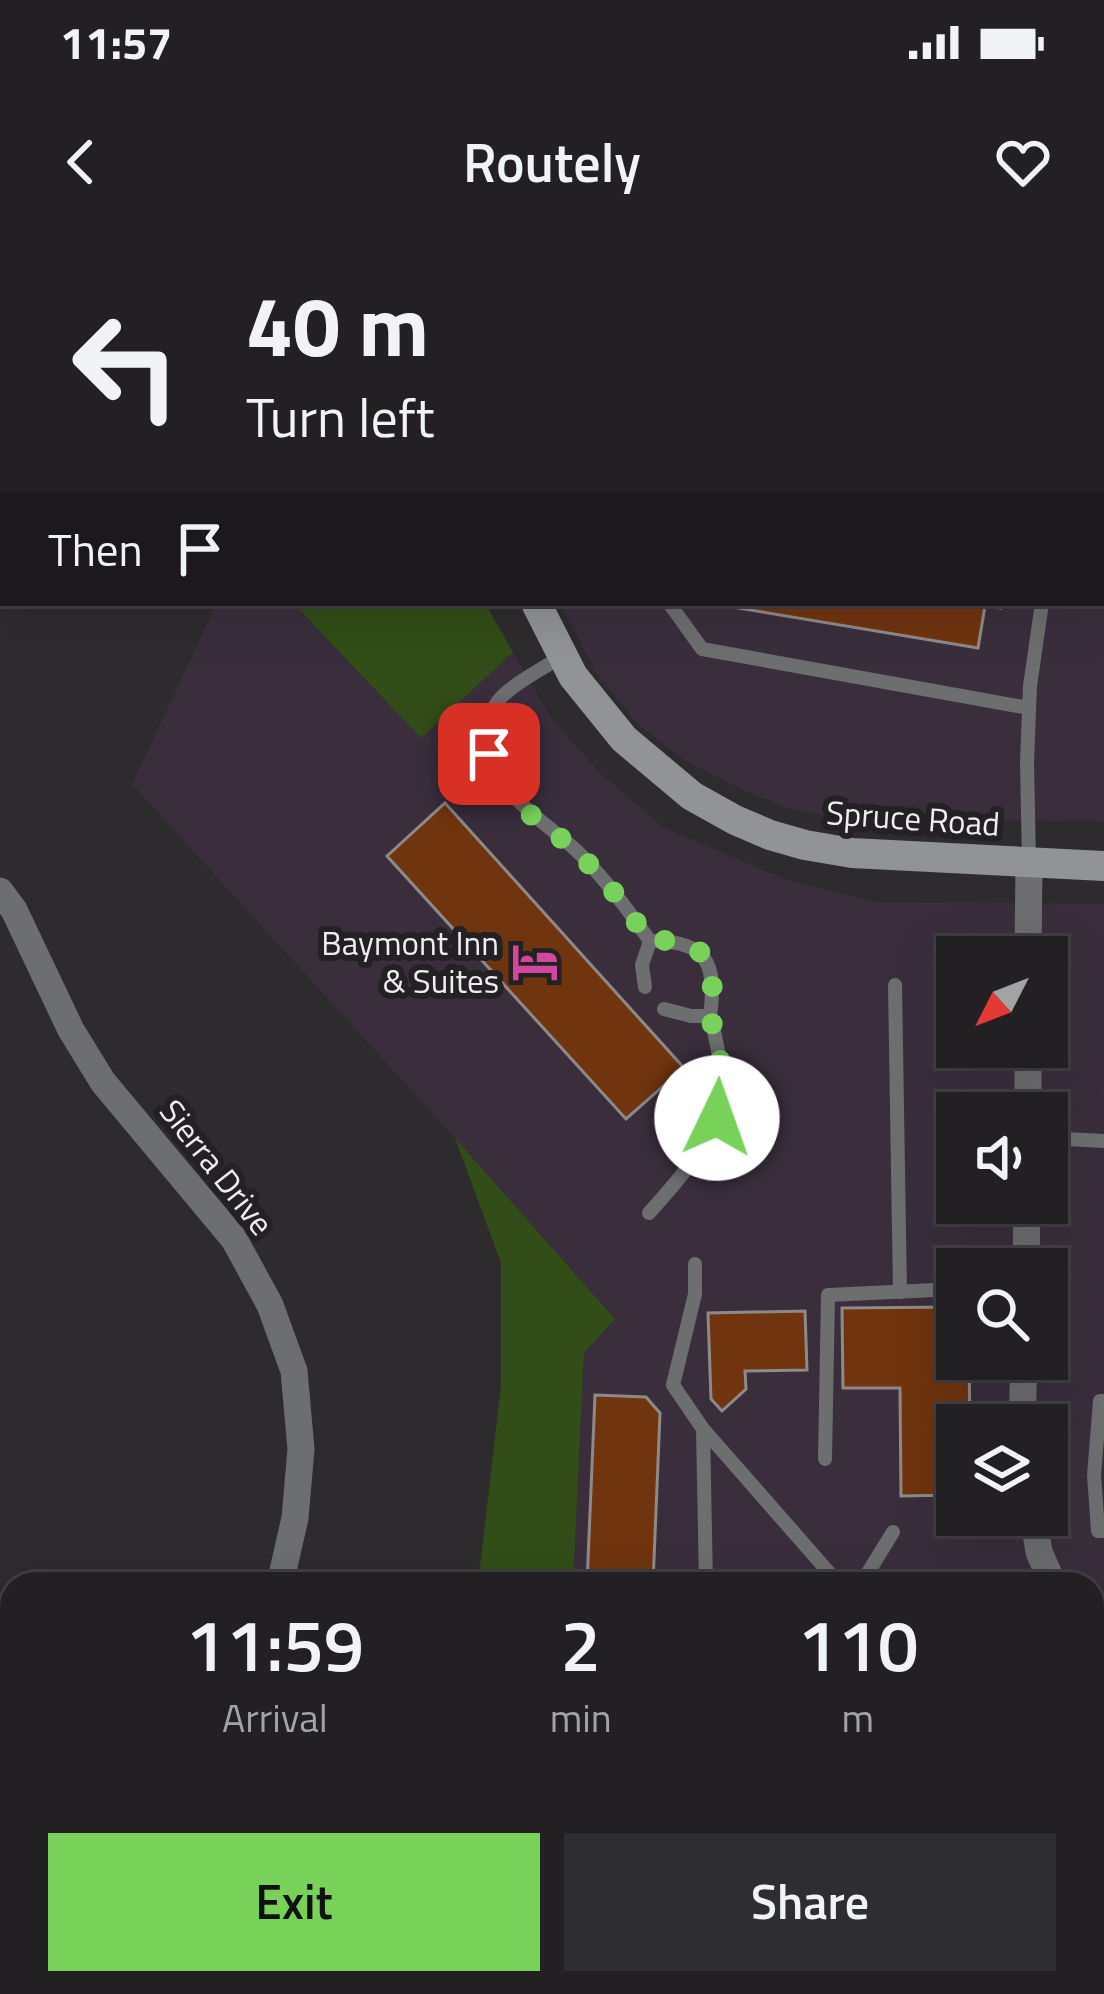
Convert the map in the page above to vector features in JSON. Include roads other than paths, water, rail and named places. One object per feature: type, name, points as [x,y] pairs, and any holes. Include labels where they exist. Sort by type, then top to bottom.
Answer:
[{"type":"main road","name":"Spruce Road","points":[[538,606],[573,676],[624,739],[692,796],[735,820],[770,835],[851,853],[1104,866]]},
{"type":"street","points":[[1028,862],[1028,936]]},
{"type":"street","name":"Sierra Drive","points":[[0,891],[103,1082],[234,1239],[270,1305],[294,1371],[301,1449],[295,1518],[283,1572]]},
{"type":"street","points":[[1036,1536],[1048,1572]]},
{"type":"lane","points":[[671,606],[702,649],[1029,708]]},
{"type":"lane","points":[[1028,862],[1029,708],[1042,606]]},
{"type":"lane","points":[[564,655],[499,698],[487,723],[489,754],[502,785],[599,874],[650,941]]},
{"type":"lane","points":[[649,1214],[700,1153],[717,1118],[722,1080],[710,1016],[713,977],[700,952],[675,940],[650,941]]},
{"type":"lane","points":[[645,987],[642,965],[650,941]]},
{"type":"lane","points":[[895,985],[900,1292]]},
{"type":"lane","points":[[664,1010],[710,1016]]},
{"type":"lane","points":[[1068,1139],[1104,1141]]},
{"type":"lane","points":[[695,1264],[694,1294],[673,1385],[703,1429],[828,1572]]},
{"type":"lane","points":[[825,1459],[828,1295],[936,1290]]},
{"type":"lane","points":[[1104,1401],[1100,1401],[1094,1475],[1098,1531],[1104,1531]]},
{"type":"lane","points":[[703,1429],[706,1572]]},
{"type":"lane","points":[[868,1572],[893,1532]]},
{"type":"place","name":"Baymont Inn & Suites","points":[[535,962]]}]
